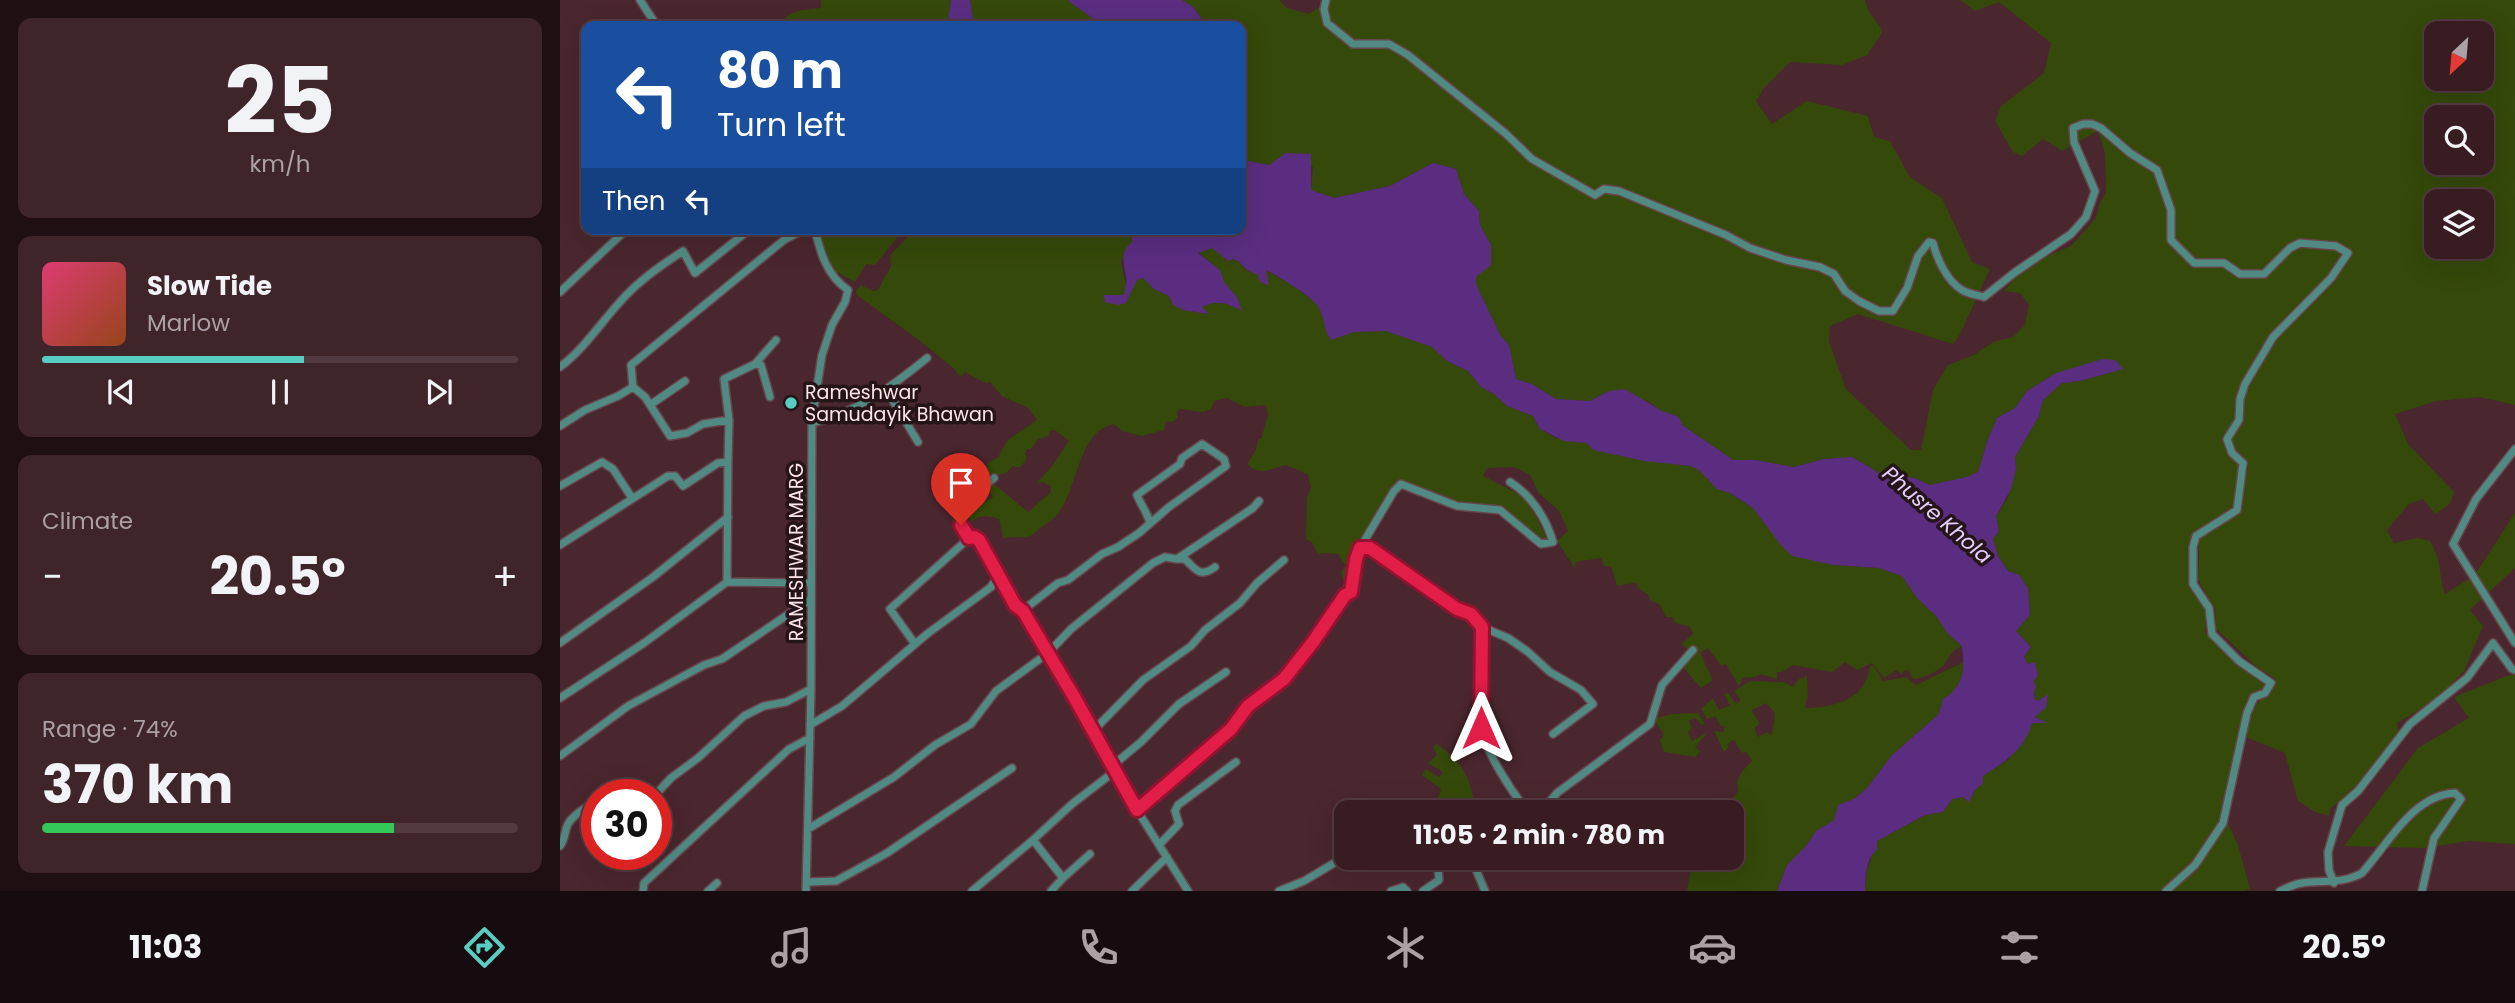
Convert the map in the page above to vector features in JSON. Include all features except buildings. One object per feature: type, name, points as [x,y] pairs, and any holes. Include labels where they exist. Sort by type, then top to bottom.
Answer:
[{"type":"street","points":[[640,0],[654,21]]},
{"type":"street","points":[[1326,0],[1324,9],[1327,23],[1353,44],[1389,44],[1408,55],[1505,132],[1532,159],[1568,181],[1595,195],[1604,189],[1619,191],[1726,235],[1750,248],[1819,267],[1834,274],[1845,291],[1880,311],[1893,311],[1907,288],[1918,256],[1930,242],[1933,243],[1948,275],[1962,290],[1984,297],[2071,234],[2086,217],[2095,191],[2074,142],[2073,128],[2083,124],[2101,128],[2130,153],[2157,170],[2171,210],[2171,240],[2194,263],[2224,263],[2240,274],[2264,274],[2290,248],[2300,243],[2336,246],[2348,253],[2331,278],[2273,337],[2245,384],[2240,399],[2239,420],[2227,439],[2232,453],[2243,463],[2237,510],[2196,536],[2193,547],[2193,584],[2209,608],[2212,634],[2239,661],[2271,682],[2265,693],[2254,697],[2247,713],[2223,823],[2195,865],[2166,891]]},
{"type":"street","points":[[560,292],[621,235]]},
{"type":"street","points":[[560,367],[586,342],[621,300],[665,263],[683,251],[695,273],[742,235]]},
{"type":"street","points":[[729,420],[703,424],[687,433],[670,436],[650,405],[633,387],[631,365],[794,235]]},
{"type":"street","name":"RAMESHWAR MARG","points":[[806,891],[811,689],[812,424],[822,355],[848,290],[839,284],[828,270],[817,235]]},
{"type":"street","points":[[727,582],[730,438],[724,379],[755,364],[776,340]]},
{"type":"street","points":[[812,424],[832,419],[886,389],[927,358]]},
{"type":"street","points":[[755,364],[761,365],[771,397]]},
{"type":"street","points":[[650,405],[685,380]]},
{"type":"street","points":[[560,426],[585,410],[633,387]]},
{"type":"street","points":[[886,389],[918,442]]},
{"type":"street","points":[[1023,611],[1044,593],[1068,580],[1102,554],[1118,547],[1150,523],[1226,466],[1224,459],[1202,444],[1182,458],[1180,464],[1137,495],[1146,509],[1150,523]]},
{"type":"street","points":[[2515,449],[2476,499],[2453,544],[2515,643]]},
{"type":"street","points":[[560,486],[602,462],[613,469],[632,498]]},
{"type":"street","points":[[560,545],[668,476],[675,476],[683,485],[718,463],[728,462]]},
{"type":"street","points":[[969,538],[961,525],[962,508],[967,498],[994,478]]},
{"type":"street","points":[[1137,810],[1231,729],[1248,706],[1284,679],[1345,595],[1351,592],[1360,548],[1394,491],[1401,484],[1457,506],[1500,510],[1541,544],[1553,542],[1550,531],[1532,499],[1510,482]]},
{"type":"street","points":[[1177,559],[1253,508],[1259,501]]},
{"type":"street","points":[[560,643],[653,577],[728,517]]},
{"type":"street","points":[[915,644],[890,609],[969,538],[974,537],[979,540],[1015,605],[1023,611],[1137,810],[1188,891]]},
{"type":"street","points":[[1360,548],[1370,548],[1457,609],[1471,614],[1482,627],[1508,638],[1550,672],[1581,690],[1593,704],[1553,734]]},
{"type":"street","points":[[808,829],[894,777],[935,745],[971,724],[996,691],[1048,653],[1071,629],[1153,563],[1165,557],[1185,559],[1201,573],[1207,573],[1215,566]]},
{"type":"street","points":[[1093,731],[1143,680],[1191,646],[1205,630],[1240,603],[1257,583],[1284,560]]},
{"type":"street","points":[[810,725],[842,706],[915,644],[990,587],[998,576]]},
{"type":"street","points":[[560,698],[644,643],[727,582],[811,583]]},
{"type":"street","points":[[560,756],[628,706],[704,665],[722,659],[811,599]]},
{"type":"street","points":[[1482,627],[1481,728],[1494,759],[1518,800]]},
{"type":"street","points":[[2333,883],[2328,852],[2342,805],[2373,773],[2410,724],[2467,678],[2493,643],[2515,670]]},
{"type":"street","points":[[1551,800],[1650,724],[1662,685],[1693,650]]},
{"type":"street","points":[[972,891],[1114,768],[1179,704],[1226,672]]},
{"type":"street","points":[[670,779],[698,758],[744,716],[764,706],[786,702],[811,689]]},
{"type":"street","points":[[643,891],[644,883],[789,749],[810,738]]},
{"type":"street","points":[[1159,845],[1178,826],[1179,820],[1175,811],[1178,806],[1236,762]]},
{"type":"street","points":[[808,882],[836,881],[887,853],[1012,768]]},
{"type":"street","points":[[2280,891],[2300,883],[2333,883],[2362,873],[2413,813],[2442,793],[2455,793],[2461,799],[2434,838],[2422,891]]},
{"type":"street","points":[[560,846],[567,834],[568,824],[581,812]]},
{"type":"street","points":[[1033,840],[1063,878]]},
{"type":"street","points":[[1051,891],[1090,854]]},
{"type":"street","points":[[1132,891],[1167,857]]},
{"type":"street","points":[[1279,891],[1304,881],[1334,863]]},
{"type":"street","points":[[1423,891],[1439,880],[1438,870]]},
{"type":"street","points":[[1477,870],[1485,891]]},
{"type":"street","points":[[708,891],[717,883]]},
{"type":"street","points":[[1391,891],[1403,887],[1407,891]]},
{"type":"green space","points":[[821,0],[951,0],[948,21],[782,21],[792,13],[821,8]]},
{"type":"green space","points":[[970,0],[1067,0],[1096,21],[973,21]]},
{"type":"green space","points":[[1182,0],[1279,0],[1287,8],[1309,14],[1330,0],[1865,0],[1868,10],[1883,31],[1867,55],[1842,65],[1790,62],[1763,89],[1756,101],[1772,124],[1807,101],[1868,116],[1874,137],[1890,141],[1910,177],[1942,198],[1972,262],[1990,269],[1953,344],[1858,314],[1830,326],[1829,342],[1846,389],[1911,450],[1921,450],[1933,390],[1948,365],[1974,355],[1993,342],[2013,337],[2025,325],[2029,305],[2020,293],[2004,291],[2028,264],[2071,246],[2096,218],[2106,192],[2105,153],[2098,131],[2062,151],[2043,139],[2022,156],[2013,152],[1995,121],[2001,106],[2044,73],[2051,43],[1999,2],[1975,11],[1960,0],[2515,0],[2515,405],[2480,397],[2436,401],[2395,414],[2408,444],[2454,492],[2450,504],[2435,514],[2423,499],[2409,504],[2387,530],[2394,543],[2417,538],[2430,541],[2437,556],[2445,594],[2474,576],[2515,513],[2515,568],[2470,610],[2483,626],[2464,671],[2433,702],[2397,723],[2398,733],[2394,743],[2368,775],[2330,809],[2329,816],[2315,812],[2298,801],[2285,753],[2248,738],[2253,710],[2273,689],[2274,678],[2257,667],[2216,629],[2215,609],[2198,580],[2199,540],[2243,509],[2242,490],[2248,468],[2245,459],[2235,450],[2231,438],[2242,425],[2245,391],[2273,333],[2239,388],[2235,416],[2223,441],[2240,462],[2233,509],[2193,535],[2191,587],[2206,611],[2205,633],[2266,686],[2253,695],[2224,815],[2238,845],[2250,889],[1865,891],[1867,871],[1877,841],[1925,815],[1943,812],[1952,799],[1963,797],[1968,802],[1974,791],[1983,783],[1983,776],[2008,760],[2032,723],[2046,723],[2035,717],[2047,695],[2038,701],[2035,699],[2033,681],[2038,675],[2035,663],[2028,665],[2024,657],[2031,647],[2016,631],[2030,615],[2028,589],[2019,575],[2008,571],[1998,556],[1993,539],[1999,531],[1996,516],[2008,497],[2016,469],[2015,457],[2039,416],[2043,400],[2062,383],[2080,381],[2122,369],[2079,368],[2056,374],[2027,391],[2015,408],[1997,418],[1978,472],[1930,485],[1914,478],[1879,473],[1852,457],[1824,459],[1794,467],[1754,460],[1733,460],[1682,425],[1679,417],[1662,411],[1648,401],[1609,391],[1590,401],[1556,399],[1532,384],[1516,379],[1509,345],[1500,335],[1476,284],[1476,277],[1491,245],[1480,225],[1479,211],[1464,194],[1456,169],[1433,163],[1390,186],[1334,198],[1311,190],[1313,167],[1286,153],[1269,165],[1246,161],[1246,21],[1203,21],[1193,7]]},
{"type":"green space","points":[[819,235],[899,235],[875,265],[866,264],[855,282],[829,268]]},
{"type":"green space","points":[[909,235],[1131,235],[1132,243],[1121,261],[1126,285],[1124,296],[1107,296],[1118,305],[1137,280],[1143,278],[1158,291],[1170,296],[1171,302],[1183,310],[1208,314],[1201,307],[1217,303],[1241,310],[1237,297],[1223,282],[1220,270],[1198,252],[1212,247],[1228,261],[1238,261],[1246,270],[1259,275],[1265,270],[1306,295],[1320,309],[1331,340],[1354,332],[1386,331],[1432,347],[1447,361],[1468,371],[1481,387],[1507,406],[1533,416],[1540,429],[1555,438],[1587,443],[1630,458],[1691,466],[1699,470],[1717,489],[1730,493],[1753,508],[1763,520],[1834,565],[1879,568],[1902,576],[1917,598],[1962,646],[1953,652],[1941,668],[1917,679],[1913,679],[1908,670],[1904,670],[1902,675],[1896,670],[1884,678],[1872,663],[1857,670],[1845,662],[1832,672],[1793,665],[1777,672],[1777,679],[1760,674],[1742,678],[1741,684],[1738,685],[1726,664],[1721,666],[1708,648],[1700,653],[1713,680],[1701,688],[1682,666],[1689,650],[1681,644],[1693,634],[1690,627],[1676,623],[1672,617],[1666,617],[1660,605],[1650,600],[1648,594],[1638,588],[1637,584],[1617,586],[1611,566],[1604,566],[1601,558],[1575,562],[1576,570],[1557,541],[1568,531],[1559,511],[1538,492],[1530,475],[1514,467],[1487,468],[1483,476],[1528,501],[1547,539],[1538,539],[1501,509],[1453,503],[1413,488],[1402,480],[1375,515],[1362,539],[1347,588],[1343,592],[1341,571],[1346,566],[1338,554],[1318,555],[1312,542],[1306,539],[1307,497],[1311,487],[1308,475],[1286,465],[1261,471],[1247,464],[1256,450],[1258,439],[1261,439],[1268,415],[1266,405],[1245,407],[1227,398],[1214,401],[1211,409],[1203,412],[1180,409],[1177,412],[1178,418],[1172,422],[1166,421],[1164,430],[1142,436],[1122,431],[1114,424],[1100,430],[1082,456],[1071,488],[1055,517],[1032,535],[1003,538],[999,519],[991,517],[981,517],[971,522],[965,504],[978,493],[984,502],[993,497],[987,487],[993,483],[1028,512],[1051,492],[1051,486],[1043,482],[1037,483],[1069,441],[1055,430],[1049,431],[1050,435],[1037,440],[1031,449],[1027,449],[1027,458],[1020,468],[1013,466],[1006,473],[993,477],[962,501],[958,522],[966,539],[953,524],[953,499],[977,483],[978,478],[988,470],[987,464],[998,457],[1008,440],[1037,420],[1028,408],[1002,396],[990,382],[986,383],[965,372],[961,377],[920,341],[857,295],[856,291],[861,285],[873,291],[878,290],[891,266],[890,256]]},
{"type":"green space","points":[[1964,662],[1958,684],[1943,700],[1939,714],[1892,755],[1867,788],[1835,814],[1834,820],[1817,831],[1787,865],[1777,891],[1687,891],[1691,870],[1744,870],[1744,800],[1732,800],[1738,791],[1740,774],[1752,761],[1746,752],[1742,753],[1734,740],[1727,744],[1729,747],[1724,752],[1714,731],[1723,732],[1725,727],[1720,725],[1715,716],[1707,719],[1701,709],[1713,698],[1719,710],[1730,705],[1724,694],[1728,693],[1736,704],[1741,700],[1734,691],[1750,681],[1783,682],[1793,687],[1799,679],[1807,676],[1808,695],[1805,708],[1827,706],[1847,700],[1862,687],[1870,666],[1874,666],[1883,681],[1906,677],[1916,685]],"holes":[[[1766,703],[1775,713],[1772,735],[1767,732],[1758,737],[1754,728],[1760,724],[1752,710]]]},
{"type":"green space","points":[[2515,675],[2515,844],[2469,841],[2424,848],[2344,846],[2418,748],[2469,718],[2454,697]]},
{"type":"green space","points":[[1698,713],[1705,724],[1702,725],[1695,718],[1689,721],[1692,728],[1688,732],[1692,741],[1708,732],[1695,747],[1700,751],[1696,757],[1664,752],[1660,740],[1664,734],[1653,719],[1671,714]]},
{"type":"green space","points":[[1436,744],[1459,764],[1469,782],[1473,800],[1434,800],[1439,796],[1441,789],[1422,775],[1426,769],[1439,777],[1443,772],[1428,763],[1437,755],[1433,747]]},
{"type":"water","points":[[951,0],[970,0],[973,21],[948,21]]},
{"type":"water","points":[[1067,0],[1182,0],[1193,7],[1203,21],[1096,21]]},
{"type":"water","name":"Phusre Khola","points":[[1286,153],[1311,154],[1311,190],[1334,198],[1390,186],[1433,163],[1456,169],[1464,194],[1479,211],[1480,225],[1491,245],[1491,265],[1476,277],[1476,284],[1500,335],[1509,345],[1516,379],[1532,384],[1556,399],[1590,401],[1609,391],[1625,389],[1662,411],[1679,417],[1682,425],[1733,460],[1754,460],[1794,467],[1824,459],[1852,457],[1879,473],[1914,478],[1930,485],[1967,477],[1978,472],[1997,418],[2015,408],[2027,391],[2056,373],[2103,359],[2115,360],[2123,369],[2062,383],[2043,400],[2039,416],[2015,457],[2016,469],[2011,489],[1996,516],[1999,531],[1993,539],[1998,556],[2008,571],[2019,575],[2028,588],[2030,615],[2016,631],[2031,647],[2024,657],[2028,664],[2035,662],[2038,675],[2034,681],[2035,699],[2038,701],[2048,694],[2046,707],[2035,717],[2047,723],[2032,723],[2019,748],[1983,776],[1983,783],[1974,791],[1969,802],[1963,797],[1952,799],[1943,812],[1925,815],[1877,841],[1877,850],[1870,858],[1867,869],[1865,891],[1777,891],[1787,865],[1806,846],[1816,831],[1834,820],[1838,805],[1854,799],[1867,788],[1892,755],[1939,714],[1943,699],[1955,689],[1962,676],[1962,646],[1917,598],[1902,576],[1879,568],[1834,565],[1792,556],[1753,508],[1730,493],[1717,489],[1699,470],[1691,466],[1644,461],[1593,450],[1587,443],[1564,441],[1540,429],[1533,416],[1507,406],[1481,387],[1468,371],[1447,361],[1432,347],[1386,331],[1354,332],[1331,340],[1320,309],[1307,296],[1266,270],[1269,286],[1259,281],[1258,275],[1247,270],[1238,261],[1228,261],[1212,248],[1198,253],[1220,270],[1224,282],[1237,297],[1242,311],[1217,303],[1202,307],[1209,314],[1183,310],[1173,305],[1169,296],[1154,289],[1143,278],[1137,280],[1126,303],[1118,305],[1105,302],[1104,295],[1124,295],[1126,279],[1123,258],[1125,250],[1132,242],[1131,235],[1246,235],[1246,161],[1269,165]]},
{"type":"place","name":"Rameshwar Samudayik Bhawan","points":[[791,403]]},
{"type":"route","points":[[961,525],[969,538],[979,540],[1015,605],[1023,611],[1137,810],[1231,729],[1248,706],[1284,679],[1345,595],[1351,592],[1360,548],[1370,548],[1457,609],[1471,614],[1482,627],[1481,728]]}]
